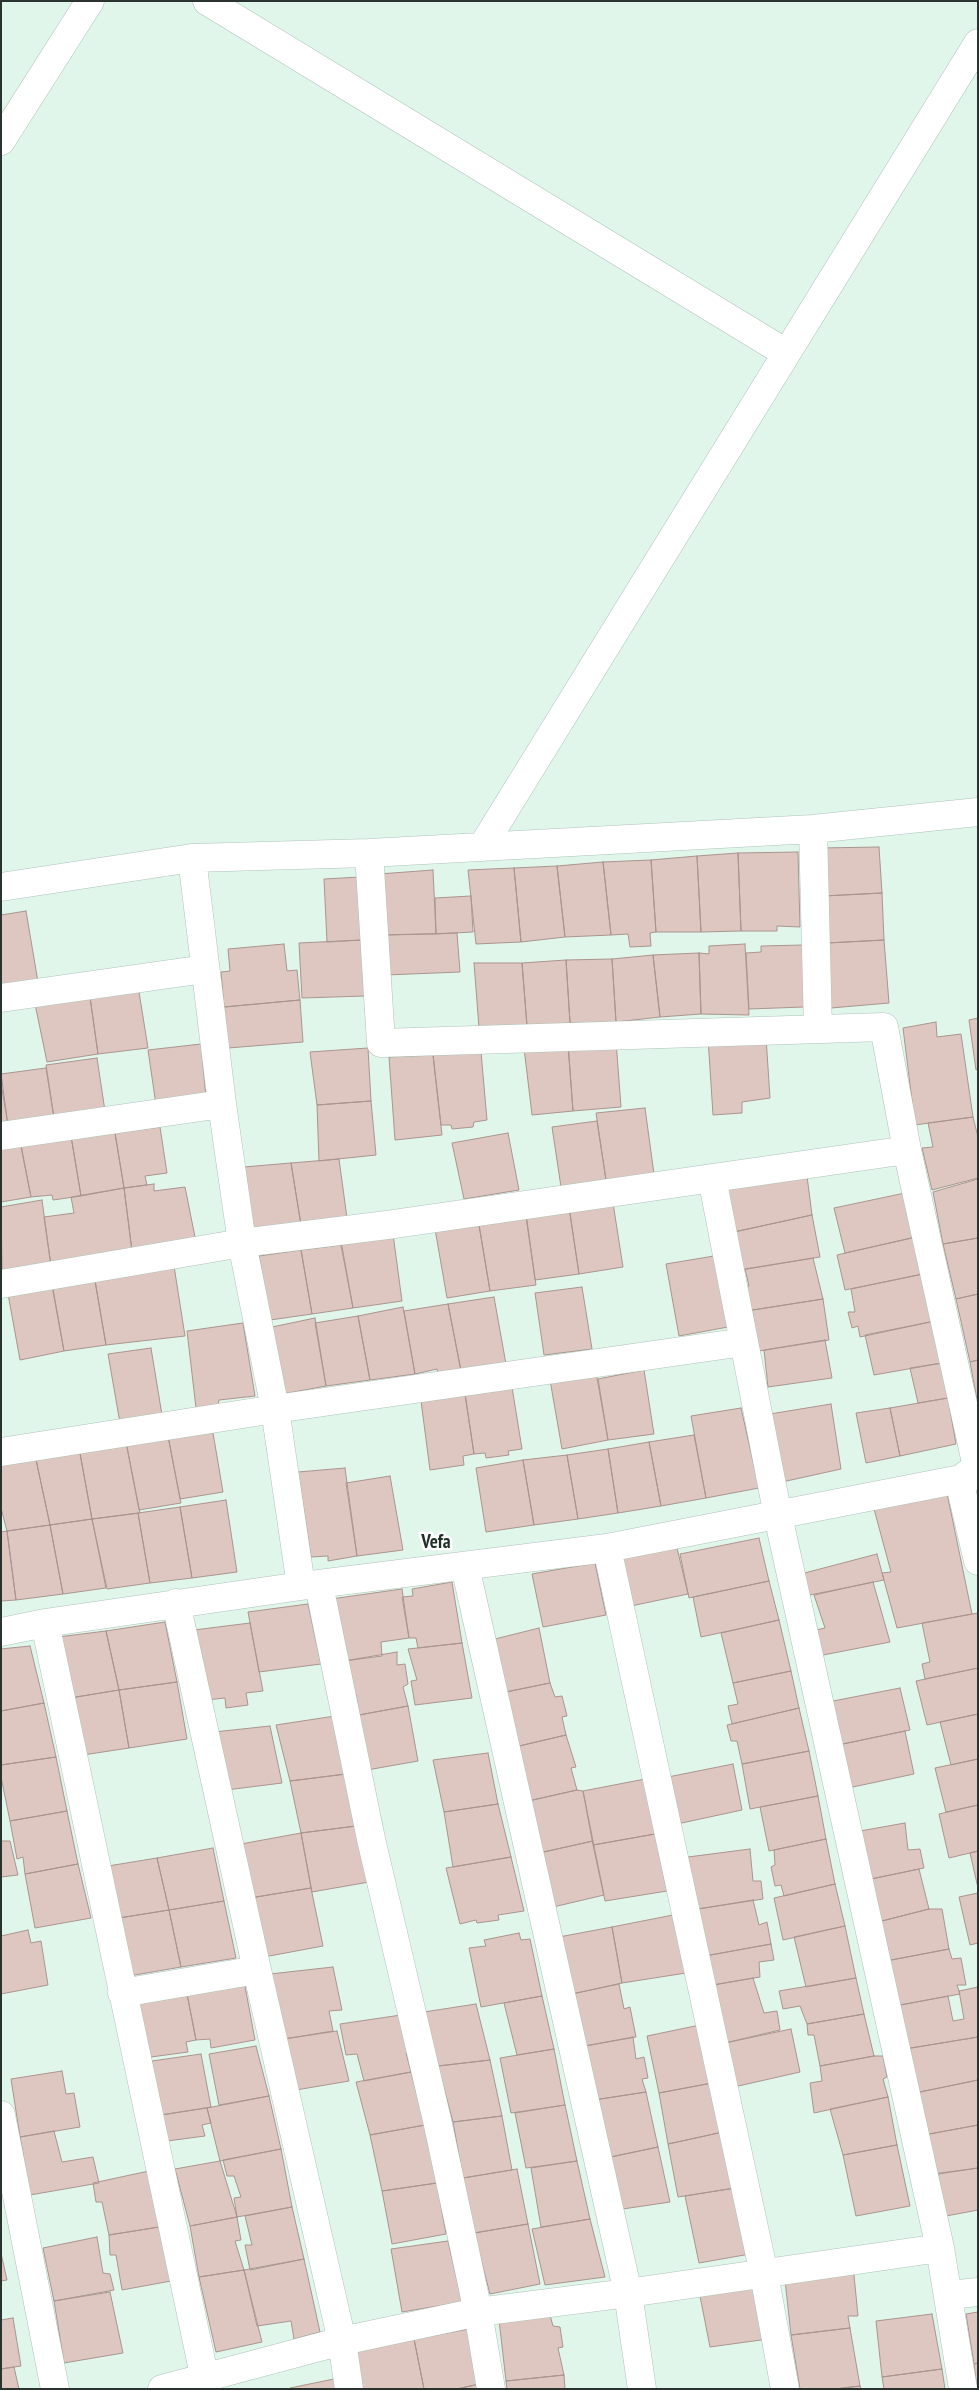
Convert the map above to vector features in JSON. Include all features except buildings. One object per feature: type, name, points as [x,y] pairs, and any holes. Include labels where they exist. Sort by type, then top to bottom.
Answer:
[{"type":"street","points":[[1,141],[90,1]]},
{"type":"street","points":[[207,1],[786,353]]},
{"type":"street","points":[[482,847],[978,43]]},
{"type":"street","points":[[1,887],[192,858],[369,853],[813,829],[978,812]]},
{"type":"street","points":[[813,829],[818,1029]]},
{"type":"street","points":[[369,853],[381,1043],[884,1027],[907,1150],[977,1467],[969,1478],[978,1561]]},
{"type":"street","points":[[192,858],[222,1104],[242,1243],[310,1585],[437,2120],[478,2312],[491,2389]]},
{"type":"street","points":[[1,998],[205,969]]},
{"type":"street","points":[[1,1136],[222,1104]]},
{"type":"street","points":[[1,1284],[242,1243],[388,1225],[907,1150]]},
{"type":"street","points":[[712,1178],[778,1516],[940,2248],[963,2389]]},
{"type":"street","points":[[1,1452],[275,1409],[744,1342]]},
{"type":"street","points":[[1,1632],[45,1623],[176,1603],[607,1548],[969,1478]]},
{"type":"street","points":[[607,1548],[764,2274],[785,2389]]},
{"type":"street","points":[[465,1566],[628,2293],[642,2389]]},
{"type":"street","points":[[176,1603],[257,1970],[342,2341],[349,2389]]},
{"type":"street","points":[[45,1623],[206,2382]]},
{"type":"street","points":[[122,1993],[257,1970]]},
{"type":"street","points":[[1,2114],[55,2389]]},
{"type":"street","points":[[162,2389],[206,2382],[342,2341],[478,2312],[628,2293],[940,2248]]},
{"type":"street","points":[[949,2295],[978,2292]]},
{"type":"district","name":"Vefa","points":[[436,1543]]}]
